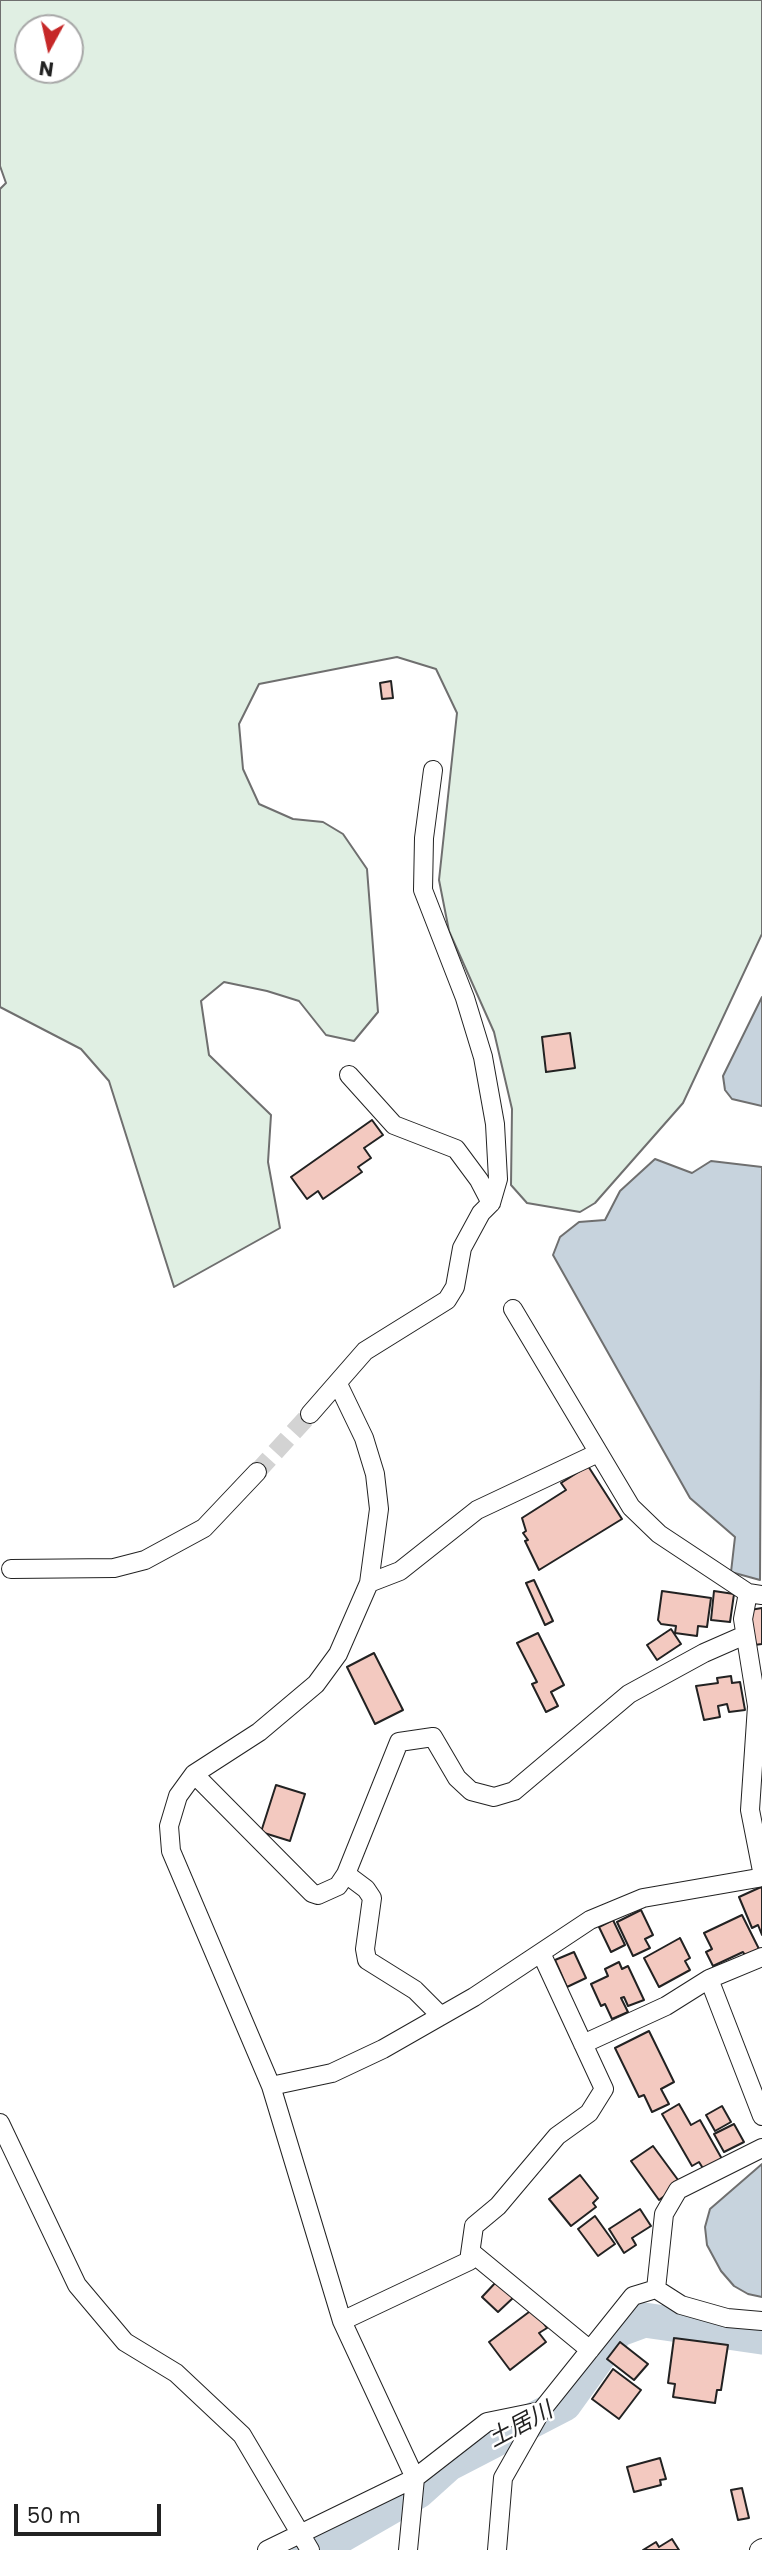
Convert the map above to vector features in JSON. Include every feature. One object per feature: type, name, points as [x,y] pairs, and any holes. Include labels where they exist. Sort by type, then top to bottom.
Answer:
[{"type":"street","points":[[310,1414],[365,1351],[447,1300],[455,1287],[462,1248],[481,1213],[491,1203],[498,1179],[483,1057],[465,998],[422,890],[424,838],[433,770]]},
{"type":"street","points":[[349,1076],[394,1125],[456,1149],[479,1180],[491,1203]]},
{"type":"street","points":[[271,2086],[332,2073],[383,2049],[441,2016],[590,1920],[643,1898],[758,1878],[762,1871],[750,1810],[757,1706],[743,1619],[755,1594],[659,1534],[631,1507],[513,1309]]},
{"type":"street","points":[[338,1384],[365,1438],[375,1474],[379,1509],[369,1583],[338,1654],[316,1684],[259,1732],[194,1774],[178,1796],[169,1826],[171,1851],[271,2086],[342,2321],[415,2478],[408,2550]]},
{"type":"street","points":[[369,1583],[400,1571],[477,1510],[598,1453]]},
{"type":"street","points":[[11,1569],[114,1568],[145,1560],[204,1528],[257,1472]]},
{"type":"street","points":[[194,1774],[312,1893],[318,1895],[338,1886],[346,1874],[399,1742],[433,1737],[457,1778],[471,1791],[494,1797],[514,1791],[629,1694],[704,1653],[745,1635]]},
{"type":"street","points":[[346,1874],[366,1889],[372,1898],[367,1960],[415,1990],[441,2016]]},
{"type":"street","points":[[342,2321],[469,2261],[474,2227],[498,2206],[557,2136],[589,2113],[604,2089],[541,1953]]},
{"type":"street","points":[[583,2044],[666,2006],[709,1979],[762,1957]]},
{"type":"street","points":[[709,1979],[762,2116]]},
{"type":"street","points":[[0,2123],[76,2285],[125,2342],[176,2372],[242,2435],[306,2543]]},
{"type":"street","points":[[656,2289],[664,2214],[678,2190],[762,2148]]},
{"type":"street","points":[[471,2252],[590,2350]]},
{"type":"street","points":[[497,2550],[503,2478],[541,2411],[633,2296],[656,2289],[681,2305],[727,2318],[762,2321]]},
{"type":"street","points":[[267,2550],[306,2543],[415,2478],[486,2422],[541,2411]]},
{"type":"green space","points":[[0,0],[762,0],[762,934],[683,1103],[595,1203],[580,1212],[527,1203],[511,1185],[512,1109],[494,1032],[449,931],[439,880],[457,713],[436,669],[397,657],[259,684],[239,724],[243,769],[259,804],[293,819],[323,822],[343,834],[367,869],[378,1012],[354,1041],[326,1035],[299,1001],[267,991],[224,982],[201,1001],[209,1055],[271,1115],[268,1162],[280,1228],[174,1287],[109,1081],[81,1049],[0,1007],[0,189],[6,183],[0,166]]},
{"type":"shaded area","points":[[762,997],[762,1106],[732,1099],[725,1090],[723,1076]]},
{"type":"shaded area","points":[[655,1159],[692,1173],[711,1161],[762,1167],[760,1580],[731,1572],[735,1537],[690,1498],[553,1255],[560,1237],[579,1222],[605,1220],[620,1191]]},
{"type":"shaded area","points":[[762,2164],[762,2297],[748,2294],[734,2286],[721,2271],[707,2245],[705,2227],[710,2209]]},
{"type":"building","points":[[391,681],[393,698],[382,699],[380,683]]},
{"type":"building","points":[[570,1033],[575,1068],[546,1072],[542,1037]]},
{"type":"building","points":[[372,1120],[383,1135],[364,1148],[371,1158],[358,1167],[362,1172],[323,1199],[318,1191],[307,1199],[291,1177]]},
{"type":"building","points":[[588,1466],[622,1519],[539,1570],[525,1541],[528,1540],[523,1533],[526,1531],[522,1518],[566,1490],[561,1483]]},
{"type":"building","points":[[534,1580],[553,1621],[545,1625],[526,1583]]},
{"type":"building","points":[[662,1591],[711,1598],[707,1627],[698,1626],[697,1636],[675,1633],[676,1626],[661,1624],[658,1620]]},
{"type":"building","points":[[714,1591],[734,1594],[730,1622],[711,1620]]},
{"type":"building","points":[[762,1608],[762,1644],[754,1645],[750,1610]]},
{"type":"building","points":[[671,1629],[681,1644],[657,1660],[647,1645]]},
{"type":"building","points":[[538,1633],[564,1685],[551,1692],[558,1706],[546,1712],[532,1684],[537,1682],[517,1643]]},
{"type":"building","points":[[374,1653],[403,1710],[375,1724],[347,1667]]},
{"type":"building","points":[[731,1676],[732,1683],[740,1682],[745,1710],[729,1712],[727,1704],[718,1706],[720,1717],[704,1720],[696,1686],[718,1683],[717,1678]]},
{"type":"building","points":[[276,1785],[305,1794],[290,1841],[261,1832]]},
{"type":"building","points":[[761,1887],[762,1935],[758,1925],[752,1928],[739,1897]]},
{"type":"building","points":[[641,1910],[653,1935],[645,1939],[650,1948],[633,1956],[617,1922]]},
{"type":"building","points":[[742,1915],[760,1951],[747,1958],[743,1952],[713,1966],[706,1952],[712,1949],[704,1933]]},
{"type":"building","points":[[613,1920],[625,1945],[611,1952],[599,1927]]},
{"type":"building","points":[[680,1938],[690,1958],[685,1961],[690,1970],[659,1987],[644,1958]]},
{"type":"building","points":[[574,1952],[586,1978],[567,1987],[555,1960]]},
{"type":"building","points":[[619,1962],[622,1969],[628,1966],[644,2000],[628,2006],[624,1997],[621,1998],[628,2012],[612,2019],[605,2004],[601,2006],[591,1984],[608,1976],[605,1969]]},
{"type":"building","points":[[649,2031],[674,2082],[661,2089],[669,2104],[652,2112],[644,2095],[639,2097],[615,2048]]},
{"type":"building","points":[[679,2104],[691,2125],[700,2120],[722,2159],[704,2170],[699,2162],[692,2166],[662,2114]]},
{"type":"building","points":[[722,2106],[731,2122],[715,2131],[706,2115]]},
{"type":"building","points":[[734,2124],[744,2142],[724,2152],[714,2134]]},
{"type":"building","points":[[653,2146],[681,2184],[659,2200],[631,2161]]},
{"type":"building","points":[[580,2175],[598,2198],[593,2203],[596,2207],[571,2226],[549,2199]]},
{"type":"building","points":[[640,2209],[651,2226],[632,2238],[636,2245],[624,2253],[609,2229]]},
{"type":"building","points":[[595,2216],[615,2244],[598,2256],[578,2229]]},
{"type":"building","points":[[497,2281],[514,2297],[498,2312],[482,2297]]},
{"type":"building","points":[[533,2309],[547,2328],[539,2333],[546,2342],[510,2370],[489,2342]]},
{"type":"building","points":[[674,2338],[728,2345],[721,2390],[717,2390],[715,2403],[673,2397],[675,2384],[668,2383]]},
{"type":"building","points":[[620,2342],[648,2364],[634,2380],[607,2359]]},
{"type":"building","points":[[613,2369],[641,2390],[619,2419],[592,2399]]},
{"type":"building","points":[[660,2458],[666,2479],[660,2480],[661,2485],[634,2492],[627,2467]]},
{"type":"building","points":[[742,2488],[749,2518],[738,2520],[731,2490]]},
{"type":"building","points":[[672,2539],[679,2550],[643,2550],[656,2542],[659,2547]]},
{"type":"waterway","name":"土居川","points":[[309,2550],[326,2544],[418,2491],[448,2464],[564,2404],[617,2330],[644,2320],[762,2337]]},
{"type":"tunnel","points":[[257,1472],[310,1414]]}]
